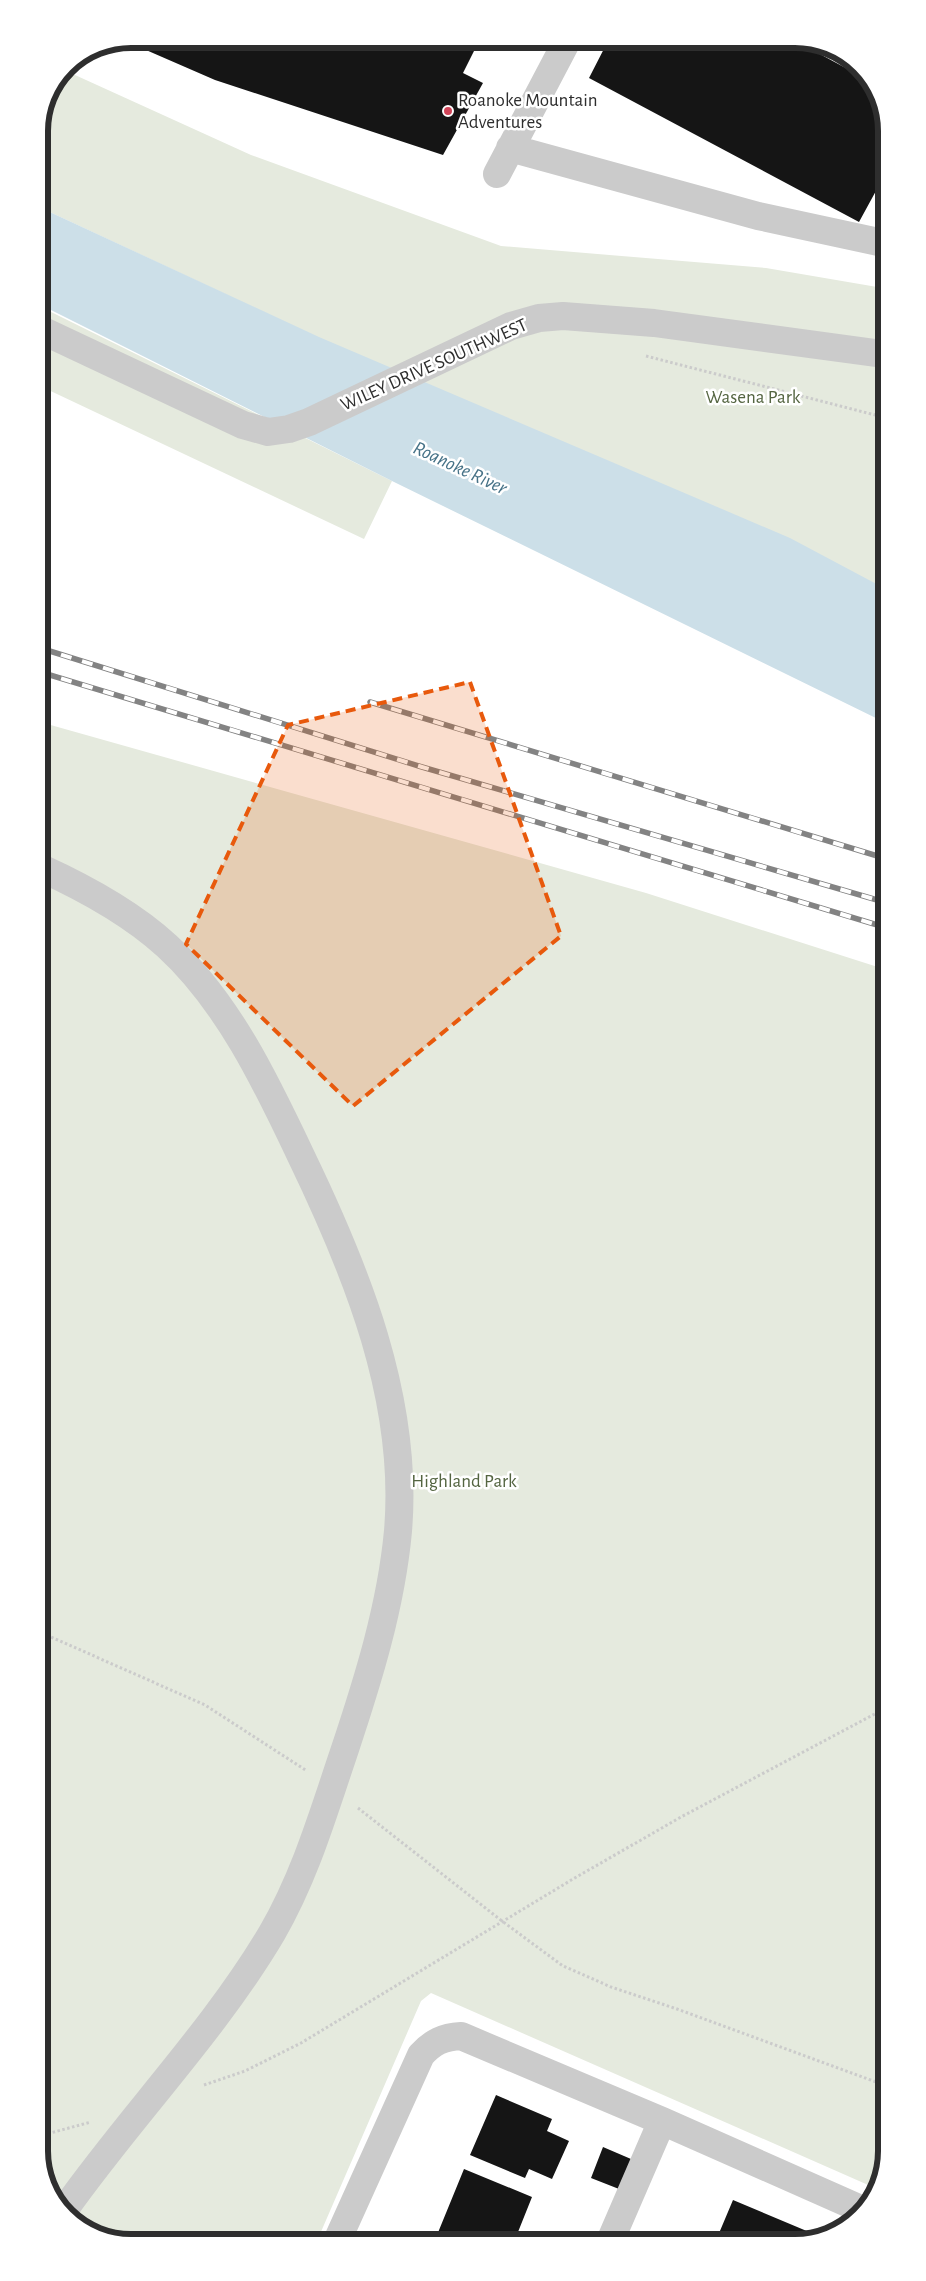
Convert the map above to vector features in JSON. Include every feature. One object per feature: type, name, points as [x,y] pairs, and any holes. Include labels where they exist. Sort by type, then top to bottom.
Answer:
[{"type":"street","points":[[497,174],[563,48]]},
{"type":"street","points":[[510,148],[758,216],[878,242]]},
{"type":"street","name":"WILEY DRIVE SOUTHWEST","points":[[48,333],[243,425],[268,432],[289,429],[510,326],[539,318],[572,317],[654,323],[878,353]]},
{"type":"street","points":[[48,871],[125,913],[166,945],[202,983],[232,1027],[276,1104],[336,1228],[366,1311],[390,1397],[399,1470],[398,1531],[387,1600],[368,1680],[332,1787],[328,1806],[304,1871],[272,1933],[234,1991],[68,2204]]},
{"type":"street","points":[[340,2233],[421,2055],[431,2044],[446,2037],[461,2036],[662,2121],[856,2207]]},
{"type":"street","points":[[614,2234],[662,2121]]},
{"type":"path","points":[[642,355],[878,416]]},
{"type":"path","points":[[48,1635],[205,1704],[332,1787],[502,1921],[563,1966],[612,1987],[878,2083]]},
{"type":"path","points":[[195,2088],[245,2070],[300,2043],[502,1921],[681,1818],[878,1712]]},
{"type":"path","points":[[48,2134],[96,2121]]},
{"type":"highlighted area","points":[[470,682],[561,936],[353,1106],[186,944],[288,725]]},
{"type":"green space","name":"Wasena Park","points":[[71,73],[251,155],[501,246],[766,268],[878,287],[878,599],[48,211],[48,125],[50,109],[62,84]]},
{"type":"green space","points":[[48,310],[392,481],[364,539],[48,390]]},
{"type":"green space","name":"Highland Park","points":[[48,724],[646,893],[878,967],[878,2150],[877,2167],[870,2186],[431,1993],[421,2001],[320,2233],[114,2232],[99,2227],[80,2216],[65,2201],[56,2187],[49,2167],[48,2150]]},
{"type":"water","name":"Roanoke River","points":[[48,211],[319,337],[790,538],[878,585],[878,719],[392,481],[48,309]]},
{"type":"building","points":[[141,48],[476,48],[463,73],[483,83],[443,155],[215,80]]},
{"type":"building","points":[[604,48],[810,49],[854,73],[870,94],[877,114],[878,187],[859,222],[589,78]]},
{"type":"building","points":[[496,2095],[552,2119],[547,2131],[569,2141],[552,2179],[529,2169],[525,2178],[470,2155]]},
{"type":"building","points":[[603,2147],[631,2159],[619,2189],[591,2178]]},
{"type":"building","points":[[464,2169],[532,2197],[517,2234],[438,2233]]},
{"type":"building","points":[[733,2200],[810,2232],[795,2234],[719,2234]]},
{"type":"railway","points":[[48,650],[422,767],[878,900]]},
{"type":"railway","points":[[48,674],[878,925]]},
{"type":"railway","points":[[370,702],[878,856]]},
{"type":"place","name":"Roanoke Mountain Adventures","points":[[448,111]]}]
